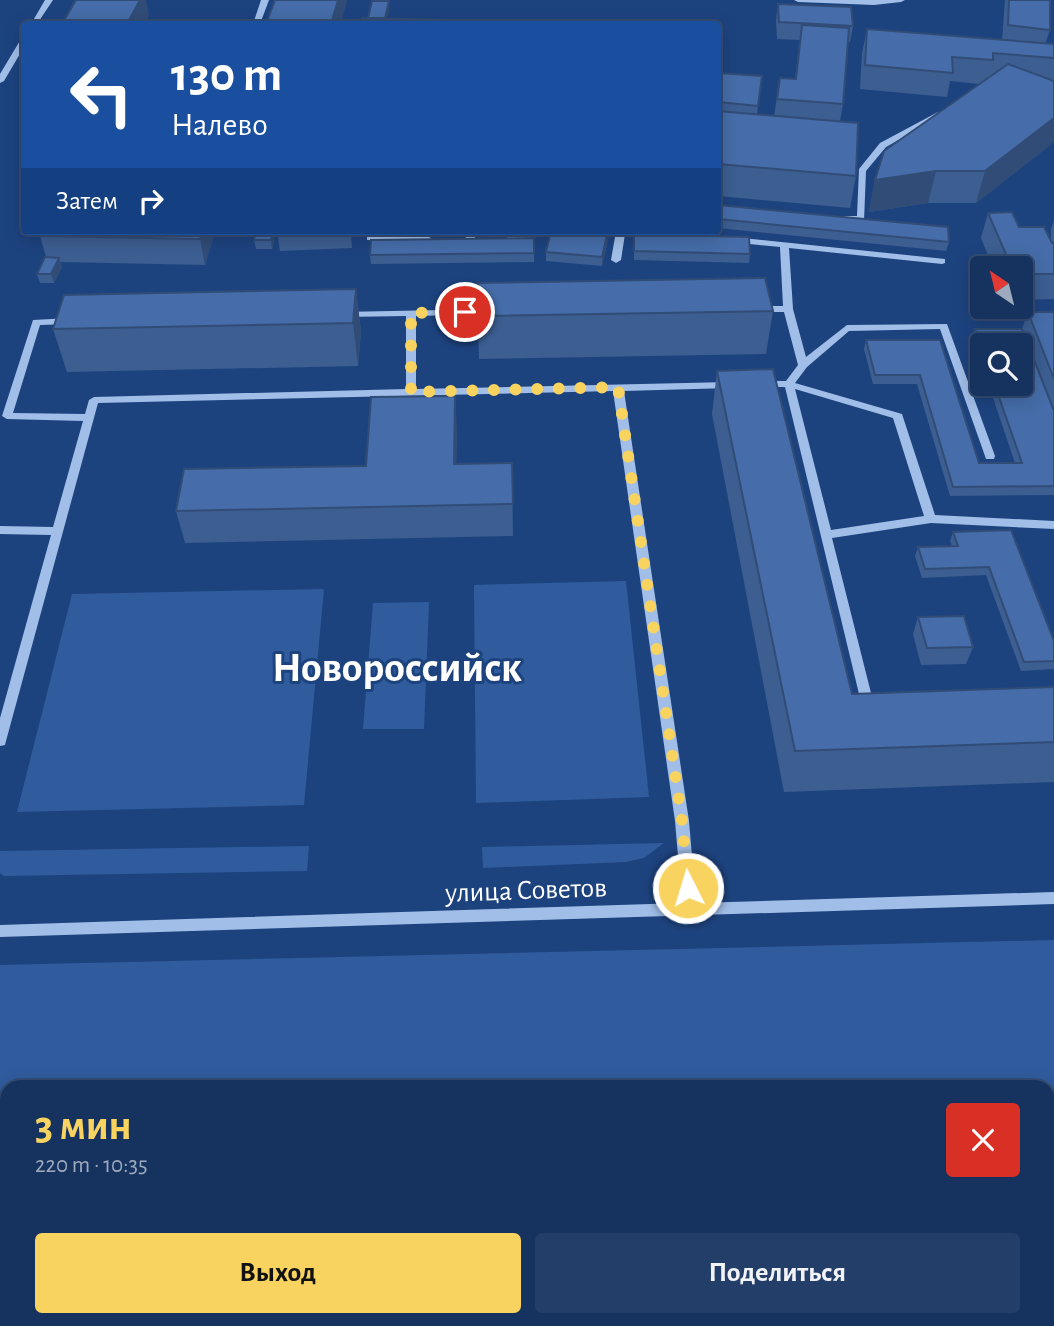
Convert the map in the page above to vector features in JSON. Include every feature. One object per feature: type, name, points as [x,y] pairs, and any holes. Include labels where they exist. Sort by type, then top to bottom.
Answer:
[{"type":"street","points":[[36,21],[49,0]]},
{"type":"street","points":[[257,21],[265,0]]},
{"type":"street","points":[[799,0],[874,4],[901,0]]},
{"type":"street","points":[[0,82],[21,46]]},
{"type":"street","points":[[835,217],[861,219],[862,171],[883,145],[951,108]]},
{"type":"street","points":[[470,242],[471,235]]},
{"type":"street","points":[[494,240],[531,238],[532,235]]},
{"type":"street","points":[[616,260],[620,235]]},
{"type":"street","points":[[667,235],[702,238]]},
{"type":"street","points":[[370,238],[445,241]]},
{"type":"street","points":[[716,239],[942,261]]},
{"type":"street","points":[[457,241],[482,241]]},
{"type":"street","points":[[784,244],[788,309],[803,365]]},
{"type":"street","points":[[746,309],[788,309]]},
{"type":"street","points":[[328,315],[509,312]]},
{"type":"street","points":[[411,313],[411,392]]},
{"type":"street","points":[[78,321],[36,322],[6,416],[89,418]]},
{"type":"street","points":[[789,384],[803,365],[847,328],[944,326],[990,456]]},
{"type":"street","points":[[789,384],[866,698],[893,697]]},
{"type":"street","points":[[0,741],[94,400],[789,384],[898,416],[931,519]]},
{"type":"street","points":[[826,535],[931,519],[1054,524]]},
{"type":"street","points":[[0,530],[58,531]]},
{"type":"street","name":"улица Советов","points":[[0,931],[1054,898]]},
{"type":"lane","points":[[618,387],[682,821],[690,910]]},
{"type":"shaded area","points":[[626,581],[649,797],[476,803],[474,585]]},
{"type":"shaded area","points":[[324,589],[304,805],[17,812],[72,594]]},
{"type":"shaded area","points":[[429,602],[424,729],[363,729],[373,603]]},
{"type":"shaded area","points":[[664,843],[644,858],[626,862],[483,868],[482,847]]},
{"type":"shaded area","points":[[309,846],[307,871],[4,876],[0,873],[0,851]]},
{"type":"shaded area","points":[[1054,940],[1054,1080],[0,1080],[0,965]]},
{"type":"building","points":[[76,0],[140,0],[129,21],[64,21]]},
{"type":"building","points":[[275,0],[338,0],[332,21],[267,21]]},
{"type":"building","points":[[1009,0],[1050,0],[1050,30],[1008,25]]},
{"type":"building","points":[[372,1],[389,1],[385,18],[368,18]]},
{"type":"building","points":[[778,4],[851,7],[853,26],[779,22]]},
{"type":"building","points":[[362,18],[487,21],[361,21]]},
{"type":"building","points":[[802,25],[849,28],[843,104],[777,99],[780,78],[796,79]]},
{"type":"building","points":[[867,29],[1054,44],[1054,58],[993,53],[993,60],[952,57],[953,73],[865,65]]},
{"type":"building","points":[[1008,64],[1054,81],[1054,118],[985,171],[936,171],[875,180],[884,151]]},
{"type":"building","points":[[721,73],[762,76],[758,106],[721,102]]},
{"type":"building","points":[[721,111],[858,123],[856,176],[721,164]]},
{"type":"building","points":[[721,205],[948,227],[949,242],[721,219]]},
{"type":"building","points":[[1012,212],[1019,227],[1044,227],[1054,243],[1054,274],[1033,274],[1033,256],[1007,256],[988,213]]},
{"type":"building","points":[[40,235],[201,235],[200,239]]},
{"type":"building","points":[[255,235],[272,235],[271,240],[254,240]]},
{"type":"building","points":[[550,235],[607,235],[602,257],[546,252]]},
{"type":"building","points":[[634,235],[672,235],[749,237],[750,254],[634,251]]},
{"type":"building","points":[[534,238],[534,253],[370,255],[371,240]]},
{"type":"building","points":[[45,257],[59,258],[51,274],[37,274]]},
{"type":"building","points":[[765,278],[773,311],[478,316],[478,283]]},
{"type":"building","points":[[356,289],[353,323],[53,329],[64,295]]},
{"type":"building","points":[[1033,312],[1054,312],[1054,379],[1031,319],[1033,319]]},
{"type":"building","points":[[975,329],[1022,329],[1024,333],[976,333]]},
{"type":"building","points":[[866,340],[940,340],[979,463],[1022,463],[999,396],[1033,396],[1033,357],[1054,411],[1054,486],[953,487],[920,375],[875,375]]},
{"type":"building","points":[[773,369],[852,694],[1054,687],[1054,742],[795,751],[717,371]]},
{"type":"building","points":[[455,396],[454,464],[512,463],[513,504],[176,511],[184,469],[366,466],[371,397]]},
{"type":"building","points":[[1011,530],[1054,641],[1054,661],[1024,662],[989,567],[925,569],[918,547],[958,546],[953,532]]},
{"type":"building","points":[[964,616],[973,647],[927,648],[918,617]]},
{"type":"district","name":"Новороссийск","points":[[397,666]]},
{"type":"route","points":[[465,312],[411,313],[411,392],[618,387],[682,821],[688,888]]}]
